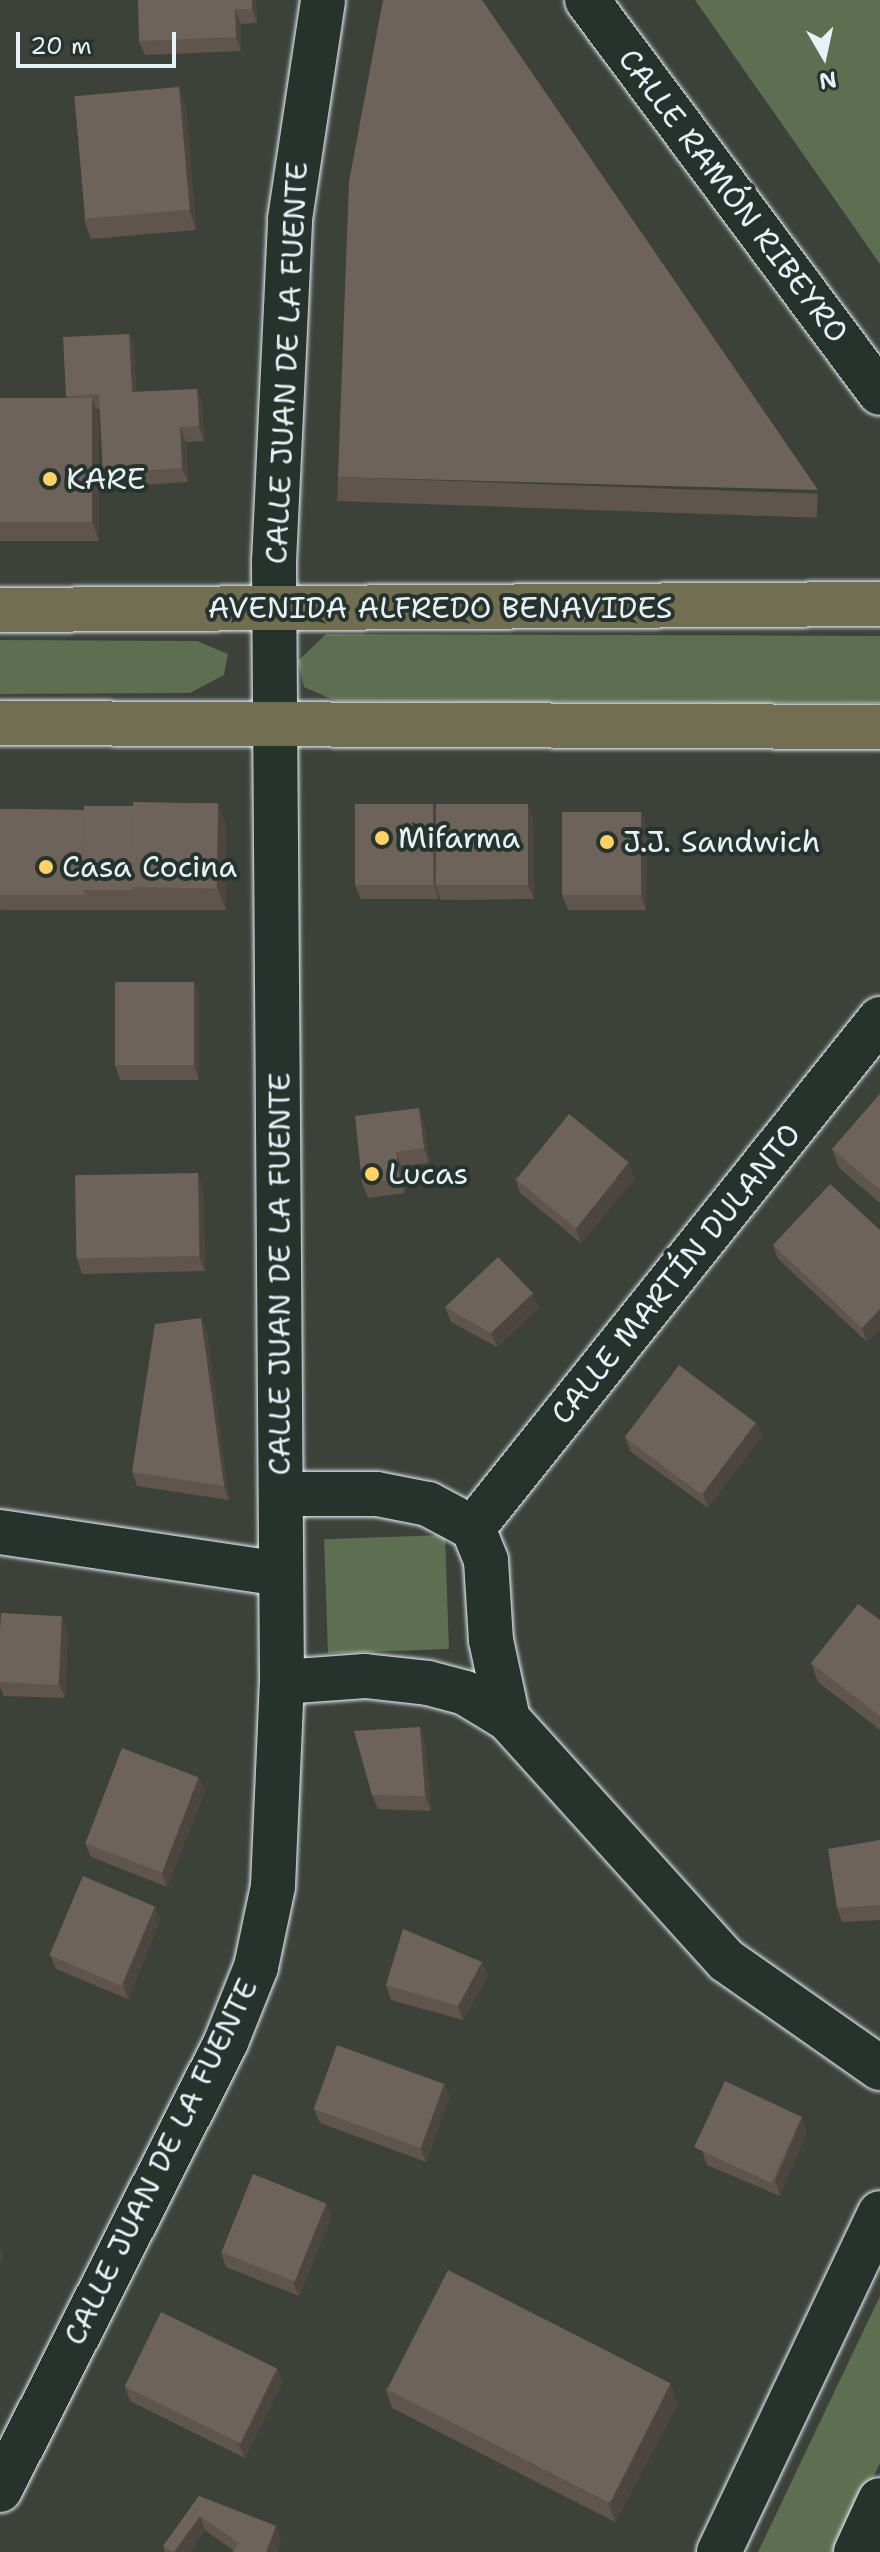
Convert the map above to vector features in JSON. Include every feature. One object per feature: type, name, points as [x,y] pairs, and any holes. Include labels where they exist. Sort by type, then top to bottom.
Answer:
[{"type":"main road","name":"AVENIDA ALFREDO BENAVIDES","points":[[0,610],[880,604]]},
{"type":"main road","points":[[0,723],[880,727]]},
{"type":"street","name":"CALLE JUAN DE LA FUENTE","points":[[0,2490],[226,2042],[256,1967],[273,1886],[282,1682],[275,610],[290,219],[323,0]]},
{"type":"street","name":"CALLE RAMÓN RIBEYRO","points":[[587,0],[880,393]]},
{"type":"street","name":"CALLE MARTÍN DULANTO","points":[[473,1528],[880,1019]]},
{"type":"street","points":[[281,1494],[377,1494],[428,1504],[473,1528],[486,1561],[491,1640],[508,1719]]},
{"type":"street","points":[[0,1532],[281,1574]]},
{"type":"street","points":[[282,1682],[365,1676],[428,1683],[465,1693],[508,1719],[727,1961],[880,2068]]},
{"type":"street","points":[[719,2552],[880,2213]]},
{"type":"green space","points":[[695,0],[880,0],[880,264]]},
{"type":"green space","points":[[326,634],[880,636],[880,703],[336,701],[304,687],[298,661]]},
{"type":"green space","points":[[0,640],[197,641],[228,654],[224,675],[190,693],[0,694]]},
{"type":"green space","points":[[445,1535],[449,1649],[328,1653],[324,1539]]},
{"type":"green space","points":[[880,2296],[880,2463],[837,2552],[758,2552]]},
{"type":"building","points":[[138,0],[252,0],[252,9],[235,9],[236,37],[139,41]]},
{"type":"building","points":[[383,0],[482,0],[818,490],[338,477],[349,182]]},
{"type":"building","points":[[179,87],[190,210],[85,219],[74,96]]},
{"type":"building","points":[[129,334],[132,392],[197,389],[199,426],[180,427],[182,468],[103,473],[99,394],[66,396],[63,337]]},
{"type":"building","name":"KARE","points":[[0,398],[92,398],[92,522],[0,522]]},
{"type":"building","points":[[133,802],[218,803],[217,888],[132,887]]},
{"type":"building","points":[[355,804],[433,804],[433,885],[355,885]]},
{"type":"building","points":[[436,804],[528,804],[528,885],[436,885]]},
{"type":"building","points":[[84,806],[133,806],[133,890],[83,890]]},
{"type":"building","name":"Casa Cocina","points":[[0,809],[84,810],[85,895],[0,895]]},
{"type":"building","points":[[562,812],[641,812],[641,895],[562,895]]},
{"type":"building","points":[[115,982],[194,982],[194,1065],[115,1065]]},
{"type":"building","points":[[880,1094],[880,1190],[832,1149]]},
{"type":"building","points":[[419,1108],[424,1148],[396,1152],[400,1179],[362,1183],[355,1116]]},
{"type":"building","points":[[569,1114],[629,1162],[576,1228],[516,1179]]},
{"type":"building","points":[[198,1173],[199,1256],[76,1258],[75,1175]]},
{"type":"building","points":[[830,1184],[880,1230],[880,1309],[862,1328],[773,1245]]},
{"type":"building","points":[[498,1257],[533,1293],[491,1333],[445,1307]]},
{"type":"building","points":[[201,1318],[224,1486],[132,1472],[155,1324]]},
{"type":"building","points":[[679,1365],[756,1423],[702,1495],[625,1437]]},
{"type":"building","points":[[858,1604],[880,1620],[880,1716],[811,1663]]},
{"type":"building","points":[[1,1613],[62,1616],[58,1685],[0,1682]]},
{"type":"building","points":[[420,1727],[425,1796],[372,1795],[354,1731]]},
{"type":"building","points":[[122,1748],[199,1777],[162,1873],[85,1843]]},
{"type":"building","points":[[880,1840],[880,1905],[837,1908],[828,1849]]},
{"type":"building","points":[[83,1876],[155,1906],[121,1986],[49,1955]]},
{"type":"building","points":[[403,1929],[482,1962],[458,2006],[386,1985]]},
{"type":"building","points":[[337,2045],[444,2084],[421,2148],[314,2109]]},
{"type":"building","points":[[725,2081],[802,2117],[771,2183],[694,2147]]},
{"type":"building","points":[[253,2174],[326,2204],[295,2281],[222,2252]]},
{"type":"building","points":[[448,2270],[671,2383],[610,2503],[387,2389]]},
{"type":"building","points":[[161,2312],[277,2369],[241,2443],[125,2387]]},
{"type":"building","points":[[199,2496],[276,2526],[266,2552],[233,2552],[239,2543],[200,2516],[174,2552],[163,2546]]},
{"type":"place","name":"KARE","points":[[50,479]]},
{"type":"place","name":"Mifarma","points":[[382,838]]},
{"type":"place","name":"J.J. Sandwich","points":[[607,842]]},
{"type":"place","name":"Casa Cocina","points":[[46,867]]},
{"type":"place","name":"Lucas","points":[[372,1174]]}]
